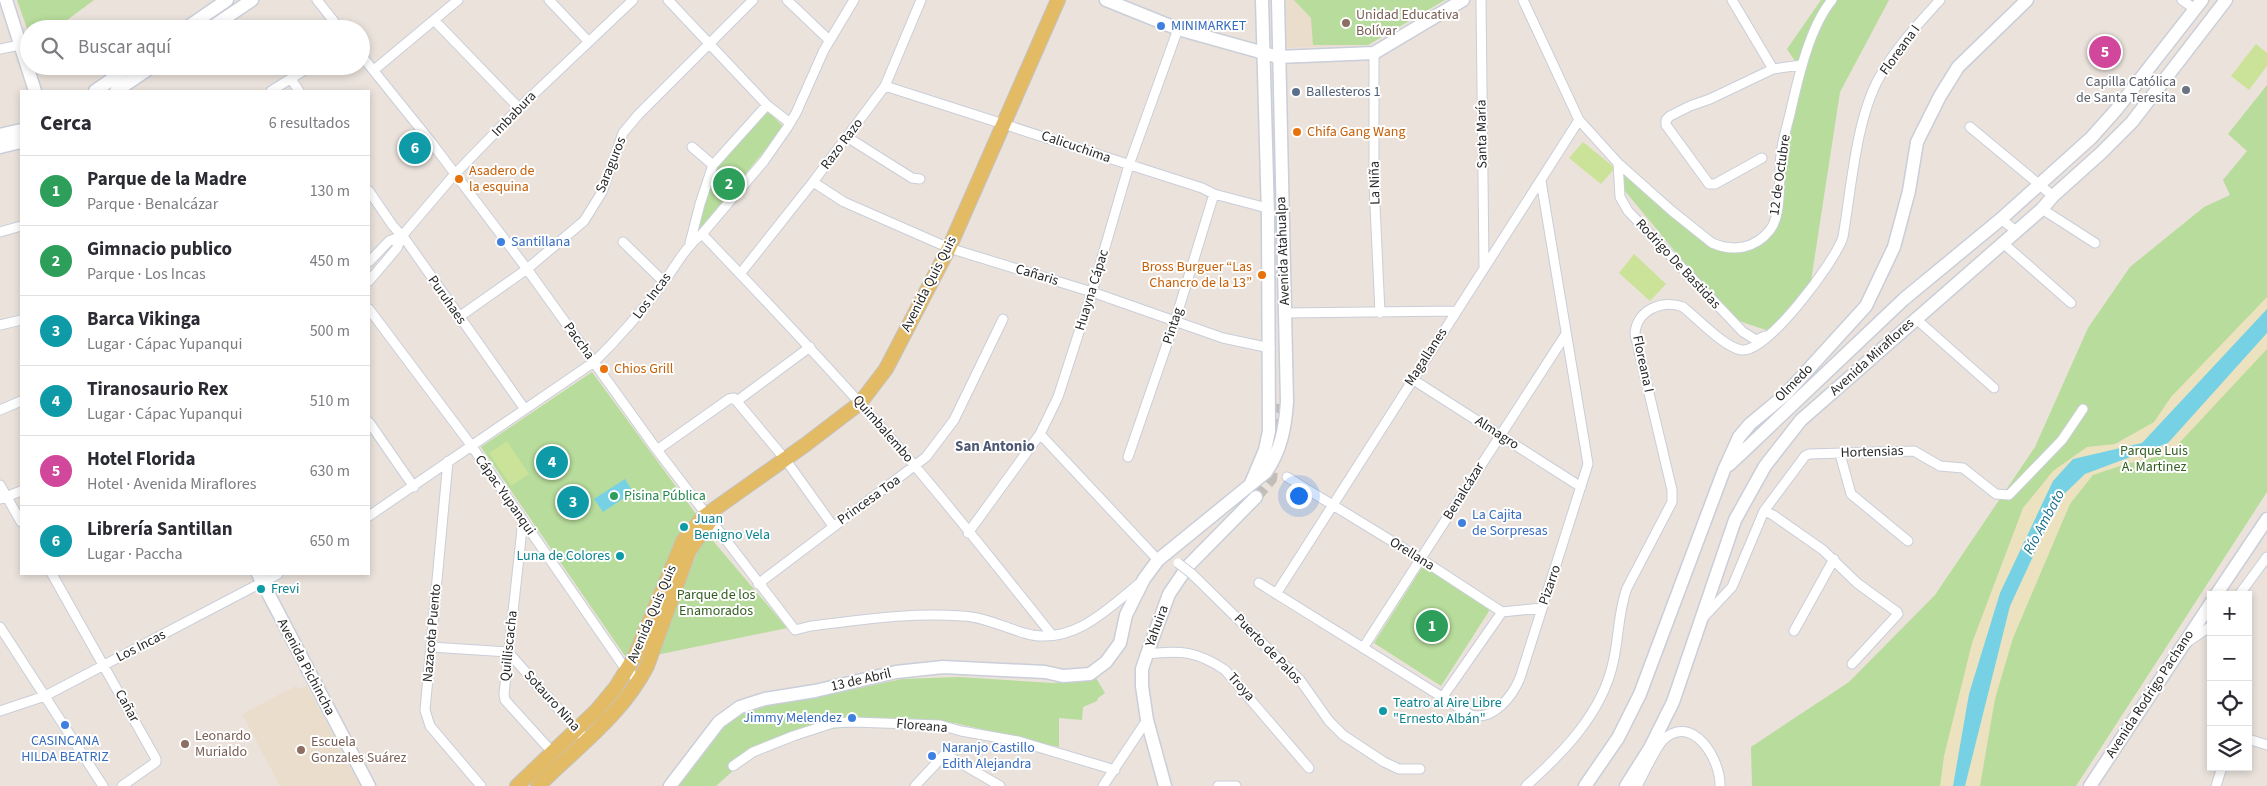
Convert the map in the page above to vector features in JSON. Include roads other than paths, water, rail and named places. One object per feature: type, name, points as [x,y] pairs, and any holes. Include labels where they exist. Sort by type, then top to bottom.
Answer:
[{"type":"main road","points":[[6,0],[20,45]]},
{"type":"main road","points":[[198,20],[227,0]]},
{"type":"main road","points":[[222,20],[252,0]]},
{"type":"main road","name":"Avenida Quis Quis","points":[[517,786],[597,710],[628,670],[683,541],[721,506],[860,403],[886,369],[948,248],[1058,0]]},
{"type":"main road","points":[[1106,0],[1178,29],[1278,57],[1374,53],[1463,0]]},
{"type":"main road","name":"Avenida Atahualpa","points":[[1251,493],[1270,430],[1268,212],[1262,0]]},
{"type":"main road","name":"Avenida Atahualpa","points":[[1090,674],[1106,662],[1120,643],[1126,615],[1144,579],[1158,560],[1172,548],[1251,493],[1274,460],[1285,432],[1287,402],[1278,0]]},
{"type":"main road","name":"Olmedo","points":[[1585,786],[1618,738],[1640,694],[1724,470],[1739,437],[1750,424],[1785,395],[1866,306],[1894,247],[1909,191],[1917,142],[1940,96],[1958,67],[2027,0]]},
{"type":"main road","name":"Avenida Miraflores","points":[[1626,786],[1650,748],[1673,702],[1735,520],[1765,466],[1801,420],[1915,318],[2042,209],[2053,196],[2132,122],[2226,0]]},
{"type":"main road","name":"Avenida Miraflores","points":[[1724,470],[1904,299],[2001,219],[2091,138],[2116,110],[2198,4]]},
{"type":"main road","points":[[29,75],[34,90]]},
{"type":"main road","points":[[96,90],[118,75]]},
{"type":"main road","points":[[117,90],[140,75]]},
{"type":"main road","points":[[0,135],[20,130]]},
{"type":"main road","points":[[0,147],[20,142]]},
{"type":"main road","points":[[1268,212],[1275,257],[1279,404]]},
{"type":"main road","points":[[1275,257],[1282,213]]},
{"type":"main road","name":"Yahuira","points":[[1165,786],[1147,720],[1142,686],[1142,669],[1169,594],[1184,573],[1251,493]]},
{"type":"main road","name":"Avenida Quis Quis","points":[[538,786],[605,723],[639,682],[647,666],[689,551],[709,516]]},
{"type":"main road","points":[[2219,591],[2267,518]]},
{"type":"main road","name":"Avenida Pichincha","points":[[260,579],[369,786]]},
{"type":"main road","name":"Avenida Rodrigo Pachano","points":[[2090,786],[2207,609]]},
{"type":"main road","name":"13 de Abril","points":[[670,786],[719,722],[740,707],[765,699],[815,691],[896,672],[943,667],[1045,672],[1062,676],[1090,674]]},
{"type":"street","points":[[317,0],[333,20]]},
{"type":"street","points":[[374,70],[458,0]]},
{"type":"street","points":[[549,0],[588,41]]},
{"type":"street","name":"Imbabura","points":[[370,280],[397,248],[402,236],[454,175],[519,108],[633,0]]},
{"type":"street","points":[[668,0],[767,105],[790,123]]},
{"type":"street","name":"Saraguros","points":[[459,318],[527,269],[584,221],[602,192],[623,133],[638,115],[753,0]]},
{"type":"street","points":[[787,0],[829,40]]},
{"type":"street","name":"Los Incas","points":[[370,515],[414,487],[524,408],[594,362],[621,336],[664,282],[690,243],[702,234],[764,161],[796,114],[829,40],[854,0]]},
{"type":"street","name":"Razo Razo","points":[[740,274],[813,182],[885,86],[921,0]]},
{"type":"street","name":"Santa María","points":[[1481,0],[1484,268]]},
{"type":"street","name":"12 de Octubre","points":[[1523,0],[1579,120],[1618,163],[1672,211],[1712,243],[1732,248],[1750,246],[1770,230],[1776,217],[1780,154],[1801,65],[1824,9],[1832,0]]},
{"type":"street","points":[[1732,0],[1773,69]]},
{"type":"street","name":"Floreana I","points":[[1526,786],[1577,733],[1595,709],[1604,691],[1614,661],[1621,608],[1626,588],[1672,502],[1672,490],[1635,334],[1635,325],[1648,310],[1657,306],[1675,304],[1683,307],[1730,346],[1740,350],[1751,349],[1804,299],[1839,249],[1843,237],[1862,124],[1878,79],[1899,47],[1940,0]]},
{"type":"street","points":[[2182,0],[2198,4]]},
{"type":"street","points":[[434,20],[519,108]]},
{"type":"street","name":"Huayna Cápac","points":[[968,533],[1040,434],[1058,397],[1092,292],[1129,165],[1178,29]]},
{"type":"street","points":[[0,49],[20,45]]},
{"type":"street","name":"La Niña","points":[[1374,53],[1374,184],[1380,313]]},
{"type":"street","name":"Paccha","points":[[370,65],[527,269],[657,450],[795,630],[811,626],[916,614],[965,616],[1033,635],[1052,635]]},
{"type":"street","points":[[1762,158],[1715,184],[1709,184],[1666,125],[1666,120],[1683,109],[1710,99],[1773,69],[1801,65]]},
{"type":"street","points":[[273,90],[297,75]]},
{"type":"street","points":[[291,79],[298,90]]},
{"type":"street","name":"Calicuchima","points":[[885,86],[1202,188],[1214,194],[1268,212]]},
{"type":"street","points":[[690,243],[713,165],[767,105]]},
{"type":"street","name":"Magallanes","points":[[1276,594],[1579,120]]},
{"type":"street","points":[[1970,127],[2053,196]]},
{"type":"street","points":[[847,137],[912,178],[920,179]]},
{"type":"street","points":[[692,147],[713,165]]},
{"type":"street","name":"Rodrigo De Bastidas","points":[[1618,163],[1618,187],[1621,200],[1649,235],[1743,332],[1756,340],[1770,333]]},
{"type":"street","name":"Pizarro","points":[[1258,583],[1442,698],[1476,716],[1485,716],[1494,712],[1518,685],[1582,487],[1587,470],[1588,456],[1541,181]]},
{"type":"street","name":"Cañaris","points":[[813,182],[844,202],[948,248],[1092,292],[1223,338],[1270,348]]},
{"type":"street","name":"Puruhaes","points":[[370,193],[524,408]]},
{"type":"street","name":"Pintag","points":[[1128,457],[1176,321],[1214,194]]},
{"type":"street","points":[[2042,209],[2094,244]]},
{"type":"street","points":[[2001,219],[2016,231]]},
{"type":"street","points":[[0,232],[20,226]]},
{"type":"street","name":"Quimbalembo","points":[[702,234],[810,347],[860,403],[915,467],[1052,635]]},
{"type":"street","name":"Imbabura","points":[[370,261],[389,241],[402,236]]},
{"type":"street","points":[[623,242],[664,282]]},
{"type":"street","points":[[2003,243],[2071,303]]},
{"type":"street","name":"Cápac Yupanqui","points":[[370,310],[471,445],[628,670],[639,682]]},
{"type":"street","points":[[1285,313],[1456,311]]},
{"type":"street","points":[[1915,318],[1994,388]]},
{"type":"street","name":"Princesa Toa","points":[[758,584],[832,526],[915,467],[937,446],[954,420],[1003,319]]},
{"type":"street","points":[[0,325],[20,320]]},
{"type":"street","name":"Benalcázar","points":[[1363,648],[1566,334]]},
{"type":"street","points":[[736,400],[810,347]]},
{"type":"street","name":"Almagro","points":[[1412,379],[1582,487]]},
{"type":"street","points":[[657,450],[729,399],[736,400],[786,459],[832,526]]},
{"type":"street","points":[[0,410],[20,401]]},
{"type":"street","name":"Hortensias","points":[[1701,620],[1732,587],[1764,511],[1802,458],[1809,454],[1916,451],[1940,466],[1962,468],[1986,488],[2006,496],[2062,440],[2083,409]]},
{"type":"street","points":[[370,423],[414,487]]},
{"type":"street","points":[[1040,434],[1158,560]]},
{"type":"street","points":[[1840,454],[1851,494],[1908,541]]},
{"type":"street","name":"Nazacota Puento","points":[[448,461],[425,710],[426,718],[481,786]]},
{"type":"street","name":"Orellana","points":[[1286,477],[1502,612]]},
{"type":"street","points":[[0,485],[3,498],[20,521]]},
{"type":"street","points":[[3,498],[20,491]]},
{"type":"street","points":[[1764,511],[1773,515],[1834,559],[1857,583],[1898,614],[1852,664]]},
{"type":"street","name":"Quilliscacha","points":[[523,520],[508,652],[505,700],[553,753]]},
{"type":"street","name":"Puerto de Palos","points":[[1172,548],[1178,563],[1192,574],[1300,680],[1329,721],[1343,735],[1384,762],[1399,769],[1420,769]]},
{"type":"street","points":[[2242,591],[2267,557]]},
{"type":"street","points":[[1794,631],[1834,559]]},
{"type":"street","name":"Cañar","points":[[53,575],[156,762],[122,786]]},
{"type":"street","name":"Los Incas","points":[[0,711],[45,696],[260,579],[274,575]]},
{"type":"street","points":[[1052,635],[1088,624],[1144,579]]},
{"type":"street","points":[[1442,698],[1502,612],[1542,608]]},
{"type":"street","points":[[0,627],[103,786]]},
{"type":"street","points":[[2182,646],[2207,629]]},
{"type":"street","points":[[432,647],[508,652]]},
{"type":"street","name":"Sotauro Nina","points":[[508,652],[586,741]]},
{"type":"street","name":"Troya","points":[[1147,654],[1191,652],[1209,659],[1225,670],[1309,768]]},
{"type":"street","points":[[1103,786],[1147,720]]},
{"type":"street","name":"Floreana","points":[[733,766],[753,752],[793,736],[832,724],[852,722],[940,724],[961,731],[1018,741],[1115,770]]},
{"type":"street","points":[[1637,786],[1663,740],[1674,734],[1686,732],[1698,737],[1709,749],[1721,777],[1720,786]]},
{"type":"street","points":[[2252,740],[2267,745]]},
{"type":"street","points":[[915,786],[943,755],[947,754],[1000,786]]},
{"type":"street","points":[[2216,786],[2221,771]]},
{"type":"street","points":[[1218,786],[1236,786]]},
{"type":"water","name":"Río Ambato","points":[[2267,309],[2267,333],[2168,443],[2085,474],[2060,498],[2010,606],[1965,786],[1953,786],[1969,694],[2000,593],[2053,481],[2073,459],[2142,443]]},
{"type":"water","name":"Pisina Pública","points":[[625,479],[633,492],[603,512],[594,499]]},
{"type":"tunnel","points":[[1256,497],[1271,479],[1279,404]]},
{"type":"place","name":"Unidad Educativa Bolívar","points":[[1346,23]]},
{"type":"place","name":"MINIMARKET","points":[[1161,26]]},
{"type":"place","name":"Hotel Florida","points":[[2105,52]]},
{"type":"place","name":"Capilla Católica de Santa Teresita","points":[[2186,90]]},
{"type":"place","name":"Ballesteros 1","points":[[1296,92]]},
{"type":"place","name":"Chifa Gang Wang","points":[[1297,132]]},
{"type":"place","name":"Librería Santillan","points":[[415,148]]},
{"type":"place","name":"Asadero de la esquina","points":[[459,179]]},
{"type":"place","name":"Gimnacio publico","points":[[729,184]]},
{"type":"place","name":"Santillana","points":[[501,242]]},
{"type":"place","name":"Bross Burguer “Las Chancro de la 13”","points":[[1262,275]]},
{"type":"place","name":"Chios Grill","points":[[604,369]]},
{"type":"place","name":"Tiranosaurio Rex","points":[[552,462]]},
{"type":"place","name":"Pisina Pública","points":[[614,496]]},
{"type":"place","name":"Barca Vikinga","points":[[573,502]]},
{"type":"place","name":"La Cajita de Sorpresas","points":[[1462,523]]},
{"type":"place","name":"Juan Benigno Vela","points":[[684,527]]},
{"type":"place","name":"Luna de Colores","points":[[620,556]]},
{"type":"place","name":"Frevi","points":[[261,589]]},
{"type":"place","name":"Parque de la Madre","points":[[1432,626]]},
{"type":"place","name":"Teatro al Aire Libre \"Ernesto Albán\"","points":[[1383,711]]},
{"type":"place","name":"Jimmy Melendez","points":[[852,718]]},
{"type":"place","name":"CASINCANA HILDA BEATRIZ","points":[[65,725]]},
{"type":"place","name":"Leonardo Murialdo","points":[[185,744]]},
{"type":"place","name":"Escuela Gonzales Suárez","points":[[301,750]]},
{"type":"place","name":"Naranjo Castillo Edith Alejandra","points":[[932,756]]},
{"type":"district","name":"San Antonio","points":[[995,446]]},
{"type":"park label","name":"Parque Luis A. Martinez","points":[[2154,460]]},
{"type":"park label","name":"Parque de los Enamorados","points":[[716,604]]}]
